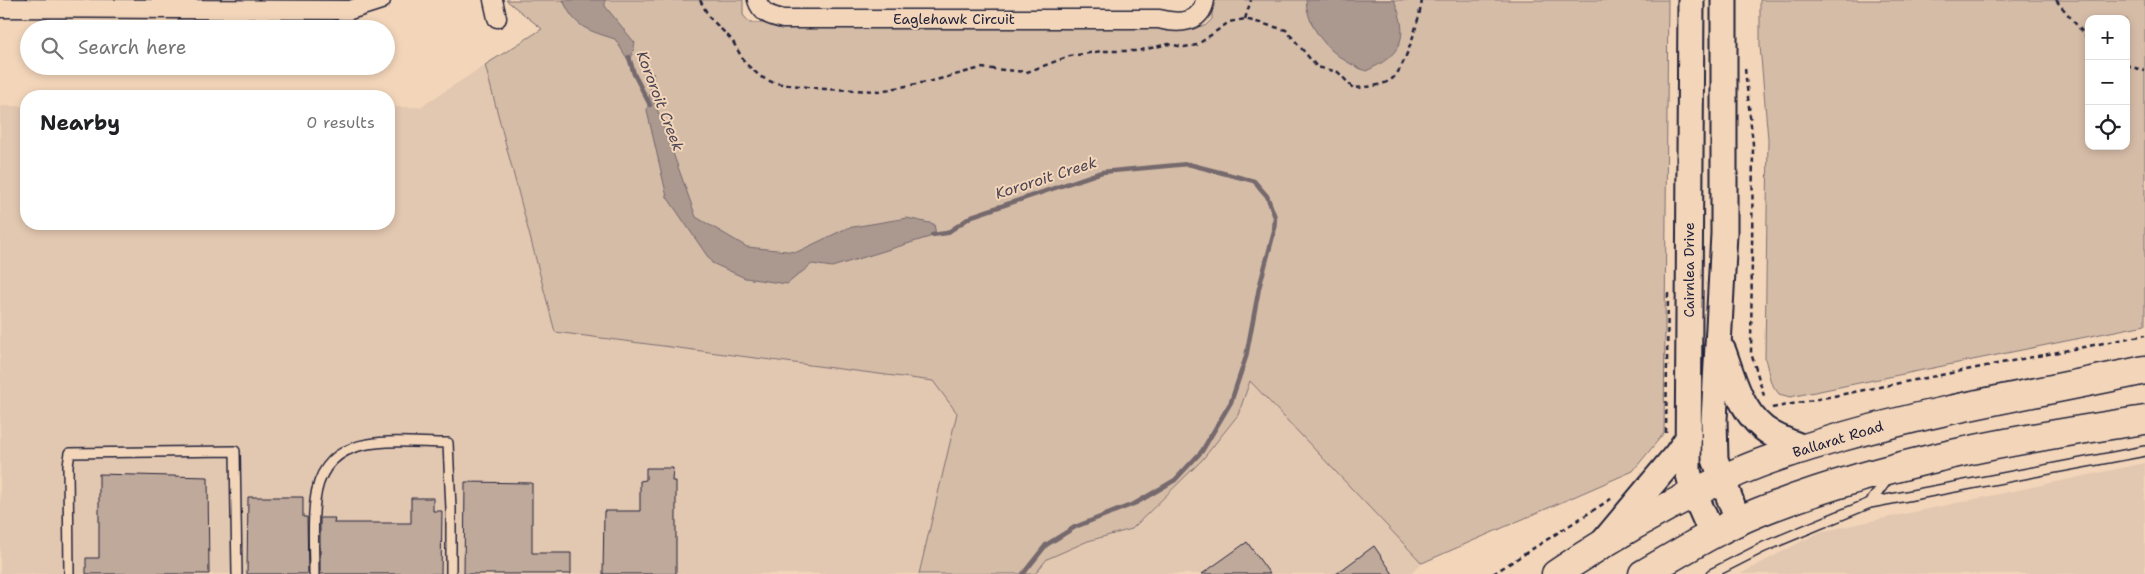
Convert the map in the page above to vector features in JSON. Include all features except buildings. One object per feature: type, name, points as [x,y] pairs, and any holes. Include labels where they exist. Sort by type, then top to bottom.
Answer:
[{"type":"highway","name":"Ballarat Road","points":[[1556,574],[1603,542],[1670,503],[1737,473],[1804,448],[1884,424],[2145,370]]},
{"type":"highway","points":[[1643,574],[1738,521],[1808,494],[1895,468],[2066,432],[2145,420]]},
{"type":"street","points":[[0,8],[91,4],[263,5],[350,10],[381,0]]},
{"type":"street","points":[[493,0],[497,18]]},
{"type":"street","name":"Eaglehawk Circuit","points":[[757,0],[760,9],[770,16],[783,18],[1159,20],[1184,22],[1198,14],[1205,0]]},
{"type":"street","name":"Eaglehawk Circuit","points":[[1159,20],[1184,12],[1195,0]]},
{"type":"street","name":"Cairnlea Drive","points":[[1691,0],[1688,471],[1694,493],[1712,534]]},
{"type":"street","points":[[1724,0],[1724,234],[1720,342],[1714,420],[1715,453],[1722,481],[1738,521]]},
{"type":"street","points":[[1720,342],[1740,398],[1752,416],[1772,434],[1804,448]]},
{"type":"street","points":[[1603,542],[1677,454],[1688,438]]},
{"type":"lane","points":[[314,574],[314,501],[318,483],[326,464],[339,452],[370,443],[448,444],[451,574]]},
{"type":"lane","points":[[69,574],[68,465],[70,453],[236,451],[237,574]]},
{"type":"lane","points":[[1711,574],[1764,547],[1870,504],[2145,451]]},
{"type":"lane","points":[[1870,504],[1895,468]]},
{"type":"path","points":[[700,0],[709,17],[732,40],[745,63],[767,80],[843,90],[894,89],[991,67],[1027,72],[1070,56],[1102,51],[1138,51],[1169,44],[1191,47],[1204,42],[1212,33],[1229,22],[1245,19],[1286,30],[1317,67],[1338,72],[1352,88],[1378,85],[1394,78],[1409,48],[1421,12],[1422,0]]},
{"type":"path","points":[[1245,19],[1250,0]]},
{"type":"path","points":[[2056,0],[2085,35]]},
{"type":"path","points":[[2130,66],[2145,71]]},
{"type":"path","points":[[1745,67],[1753,144],[1751,353],[1767,403],[1772,408],[2145,335]]},
{"type":"path","points":[[1493,574],[1615,496]]},
{"type":"shaded area","points":[[506,0],[743,0],[743,15],[750,23],[1205,26],[1212,19],[1212,0],[1668,0],[1664,433],[1633,471],[1422,563],[1250,381],[1238,415],[1202,460],[1132,529],[1088,541],[1047,559],[1035,574],[919,574],[957,413],[933,381],[555,332],[485,65],[542,29]]},
{"type":"shaded area","points":[[563,0],[605,0],[605,6],[635,43],[630,63],[615,39],[583,27],[572,17]]},
{"type":"shaded area","points":[[1306,0],[1394,0],[1401,24],[1402,35],[1400,43],[1388,58],[1378,65],[1366,71],[1355,66],[1334,53],[1318,35],[1312,24]]},
{"type":"shaded area","points":[[1760,0],[2145,0],[2145,325],[1790,397],[1779,394],[1771,383],[1765,358],[1768,139],[1760,46]]},
{"type":"shaded area","points":[[485,65],[555,332],[933,380],[957,413],[919,574],[0,574],[0,106],[20,106],[20,230],[395,230],[395,107],[420,107]]},
{"type":"shaded area","points":[[653,73],[655,103],[696,217],[747,247],[797,252],[847,228],[907,218],[934,224],[936,235],[832,267],[812,264],[787,284],[745,278],[712,263],[667,197],[647,111]]},
{"type":"shaded area","points":[[1250,381],[1422,563],[1411,574],[1035,574],[1047,559],[1088,541],[1132,529],[1202,460],[1238,415]]},
{"type":"shaded area","points":[[2145,463],[2145,574],[1740,574],[1819,532]]},
{"type":"waterway","name":"Kororoit Creek","points":[[629,57],[634,74],[650,105]]},
{"type":"waterway","name":"Kororoit Creek","points":[[932,235],[947,233],[972,216],[1102,172],[1188,164],[1254,181],[1267,196],[1275,217],[1274,232],[1259,288],[1246,357],[1231,402],[1202,451],[1175,480],[1136,503],[1075,527],[1046,545],[1023,574]]}]
